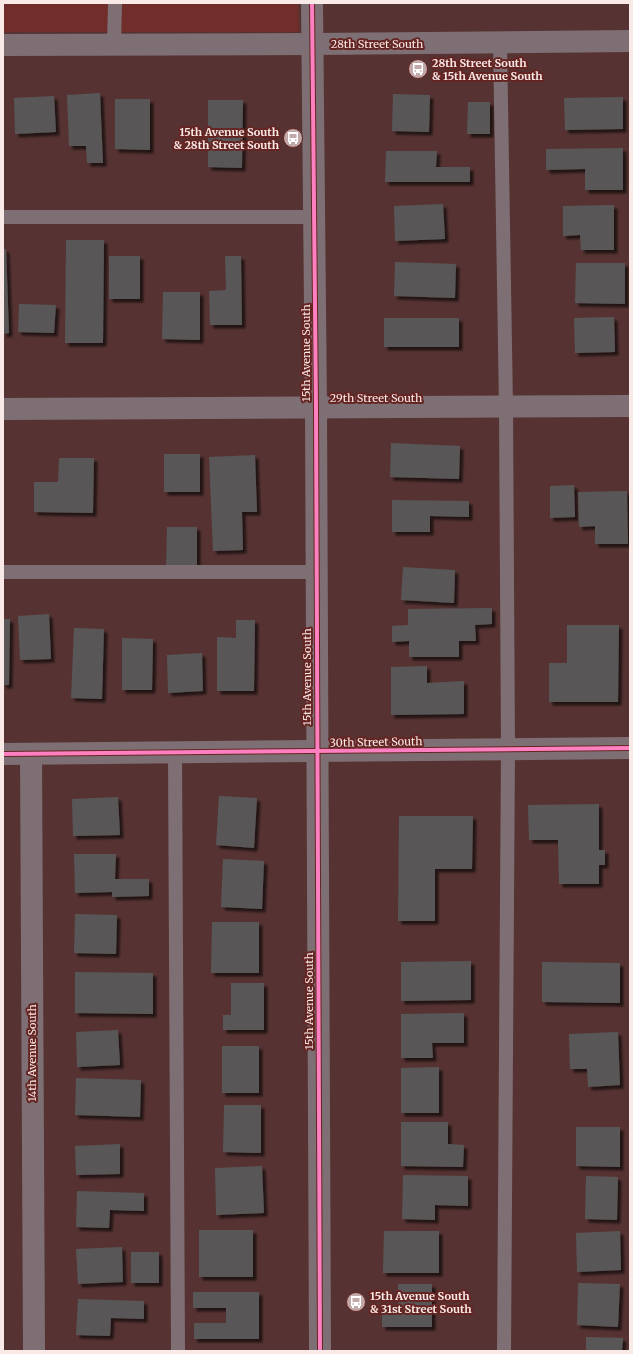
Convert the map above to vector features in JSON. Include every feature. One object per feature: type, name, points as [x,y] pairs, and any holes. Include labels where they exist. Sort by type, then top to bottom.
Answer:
[{"type":"street","name":"15th Avenue South","points":[[312,3],[316,407],[320,1351]]},
{"type":"street","name":"28th Street South","points":[[3,45],[630,41]]},
{"type":"street","name":"29th Street South","points":[[3,408],[630,406]]},
{"type":"street","name":"30th Street South","points":[[3,754],[630,748]]},
{"type":"street","name":"14th Avenue South","points":[[30,754],[34,1351]]},
{"type":"lane","points":[[114,44],[115,3]]},
{"type":"lane","points":[[500,42],[506,406],[508,750],[504,1351]]},
{"type":"lane","points":[[3,217],[314,216]]},
{"type":"lane","points":[[3,572],[316,572]]},
{"type":"lane","points":[[175,753],[178,1351]]},
{"type":"shaded area","points":[[3,3],[298,3],[299,32],[3,32]]},
{"type":"building","points":[[100,93],[103,163],[87,163],[86,146],[69,146],[67,95]]},
{"type":"building","points":[[393,94],[430,95],[429,132],[392,131]]},
{"type":"building","points":[[54,96],[56,132],[15,134],[14,98]]},
{"type":"building","points":[[623,97],[623,129],[565,130],[564,98]]},
{"type":"building","points":[[115,99],[150,99],[150,150],[115,149]]},
{"type":"building","points":[[208,100],[243,100],[242,168],[208,167]]},
{"type":"building","points":[[468,102],[490,102],[490,134],[467,134]]},
{"type":"building","points":[[623,148],[623,190],[585,190],[585,169],[546,170],[546,149]]},
{"type":"building","points":[[386,151],[437,151],[436,167],[470,167],[470,182],[385,182]]},
{"type":"building","points":[[443,204],[445,239],[395,241],[394,206]]},
{"type":"building","points":[[614,205],[614,250],[581,250],[580,235],[563,236],[563,206]]},
{"type":"building","points":[[66,240],[104,240],[103,343],[65,343]]},
{"type":"building","points":[[3,249],[6,249],[9,333],[3,334]]},
{"type":"building","points":[[109,256],[140,256],[140,299],[109,299]]},
{"type":"building","points":[[225,256],[241,256],[242,325],[210,325],[209,291],[226,290]]},
{"type":"building","points":[[395,262],[456,264],[455,298],[394,296]]},
{"type":"building","points":[[576,263],[625,263],[625,304],[575,303]]},
{"type":"building","points":[[163,292],[200,292],[200,340],[162,339]]},
{"type":"building","points":[[19,304],[56,305],[54,333],[18,332]]},
{"type":"building","points":[[614,317],[615,352],[575,353],[574,318]]},
{"type":"building","points":[[384,318],[459,318],[459,347],[384,347]]},
{"type":"building","points":[[391,443],[460,446],[459,479],[390,477]]},
{"type":"building","points":[[164,454],[200,454],[200,492],[164,492]]},
{"type":"building","points":[[255,455],[257,512],[242,512],[243,550],[213,551],[209,457]]},
{"type":"building","points":[[59,458],[94,458],[93,513],[34,512],[34,482],[58,482]]},
{"type":"building","points":[[574,485],[575,517],[550,518],[550,486]]},
{"type":"building","points":[[627,491],[628,544],[595,544],[595,526],[579,527],[578,492]]},
{"type":"building","points":[[392,500],[469,501],[469,517],[430,516],[430,532],[392,532]]},
{"type":"building","points":[[167,527],[197,527],[197,568],[166,568]]},
{"type":"building","points":[[403,567],[455,570],[454,603],[401,600]]},
{"type":"building","points":[[492,608],[492,624],[475,625],[476,641],[459,641],[459,657],[409,657],[409,641],[392,642],[392,626],[408,625],[408,609]]},
{"type":"building","points":[[49,614],[51,659],[20,660],[18,616]]},
{"type":"building","points":[[3,619],[10,619],[9,685],[3,685]]},
{"type":"building","points":[[236,620],[255,620],[254,691],[217,691],[217,637],[236,638]]},
{"type":"building","points":[[567,625],[619,625],[618,702],[549,702],[549,663],[567,663]]},
{"type":"building","points":[[74,628],[104,629],[102,699],[71,698]]},
{"type":"building","points":[[122,638],[153,639],[152,690],[122,690]]},
{"type":"building","points":[[202,653],[203,691],[168,693],[167,655]]},
{"type":"building","points":[[427,666],[427,683],[464,681],[464,714],[391,715],[391,667]]},
{"type":"building","points":[[219,796],[257,798],[254,848],[216,845]]},
{"type":"building","points":[[118,797],[120,835],[73,836],[72,799]]},
{"type":"building","points":[[599,804],[599,850],[605,850],[605,865],[599,865],[599,884],[559,884],[558,840],[529,840],[528,805]]},
{"type":"building","points":[[399,816],[473,816],[472,869],[435,869],[435,921],[398,921]]},
{"type":"building","points":[[74,854],[116,854],[115,879],[149,879],[149,896],[112,897],[112,892],[75,893]]},
{"type":"building","points":[[223,859],[264,861],[262,909],[221,907]]},
{"type":"building","points":[[75,914],[117,915],[116,954],[74,953]]},
{"type":"building","points":[[212,922],[259,922],[259,973],[211,973]]},
{"type":"building","points":[[471,961],[471,1000],[401,1001],[401,962]]},
{"type":"building","points":[[542,962],[620,963],[620,1003],[542,1002]]},
{"type":"building","points":[[75,972],[153,973],[153,1014],[75,1013]]},
{"type":"building","points":[[231,983],[264,983],[264,1030],[223,1030],[223,1015],[231,1015]]},
{"type":"building","points":[[464,1013],[464,1043],[432,1043],[433,1058],[401,1058],[401,1014]]},
{"type":"building","points":[[118,1030],[120,1065],[77,1067],[76,1032]]},
{"type":"building","points":[[618,1032],[620,1085],[588,1087],[587,1069],[570,1069],[569,1034]]},
{"type":"building","points":[[222,1046],[259,1046],[259,1093],[222,1093]]},
{"type":"building","points":[[439,1067],[439,1113],[401,1113],[401,1068]]},
{"type":"building","points":[[76,1078],[141,1080],[140,1117],[75,1115]]},
{"type":"building","points":[[224,1105],[261,1105],[261,1153],[223,1152]]},
{"type":"building","points":[[401,1122],[448,1122],[448,1144],[464,1145],[463,1167],[401,1166]]},
{"type":"building","points":[[576,1127],[620,1127],[620,1167],[576,1166]]},
{"type":"building","points":[[120,1144],[120,1174],[76,1175],[75,1146]]},
{"type":"building","points":[[262,1166],[264,1213],[216,1215],[215,1168]]},
{"type":"building","points":[[403,1175],[468,1176],[468,1206],[435,1205],[435,1220],[402,1219]]},
{"type":"building","points":[[586,1176],[618,1177],[617,1220],[585,1219]]},
{"type":"building","points":[[77,1191],[144,1193],[144,1211],[110,1210],[109,1228],[76,1227]]},
{"type":"building","points":[[199,1230],[253,1230],[253,1277],[199,1277]]},
{"type":"building","points":[[384,1231],[439,1231],[439,1273],[383,1273]]},
{"type":"building","points":[[620,1231],[621,1270],[577,1272],[576,1233]]},
{"type":"building","points":[[122,1247],[123,1282],[78,1284],[76,1249]]},
{"type":"building","points":[[131,1252],[159,1252],[159,1283],[131,1283]]},
{"type":"building","points":[[578,1283],[620,1284],[618,1327],[577,1325]]},
{"type":"building","points":[[398,1284],[432,1284],[432,1327],[382,1327],[382,1306],[398,1306]]},
{"type":"building","points":[[193,1292],[259,1292],[259,1339],[194,1339],[194,1323],[226,1323],[226,1308],[193,1308]]},
{"type":"building","points":[[78,1299],[144,1301],[144,1319],[111,1318],[110,1336],[76,1335]]},
{"type":"building","points":[[586,1337],[623,1338],[622,1351],[586,1351]]},
{"type":"cycle path","points":[[312,3],[316,407],[320,1351]]},
{"type":"cycle path","points":[[3,754],[630,748]]},
{"type":"place","name":"28th Street South & 15th Avenue South","points":[[418,69]]},
{"type":"place","name":"15th Avenue South & 28th Street South","points":[[293,138]]},
{"type":"place","name":"15th Avenue South & 31st Street South","points":[[356,1302]]}]
